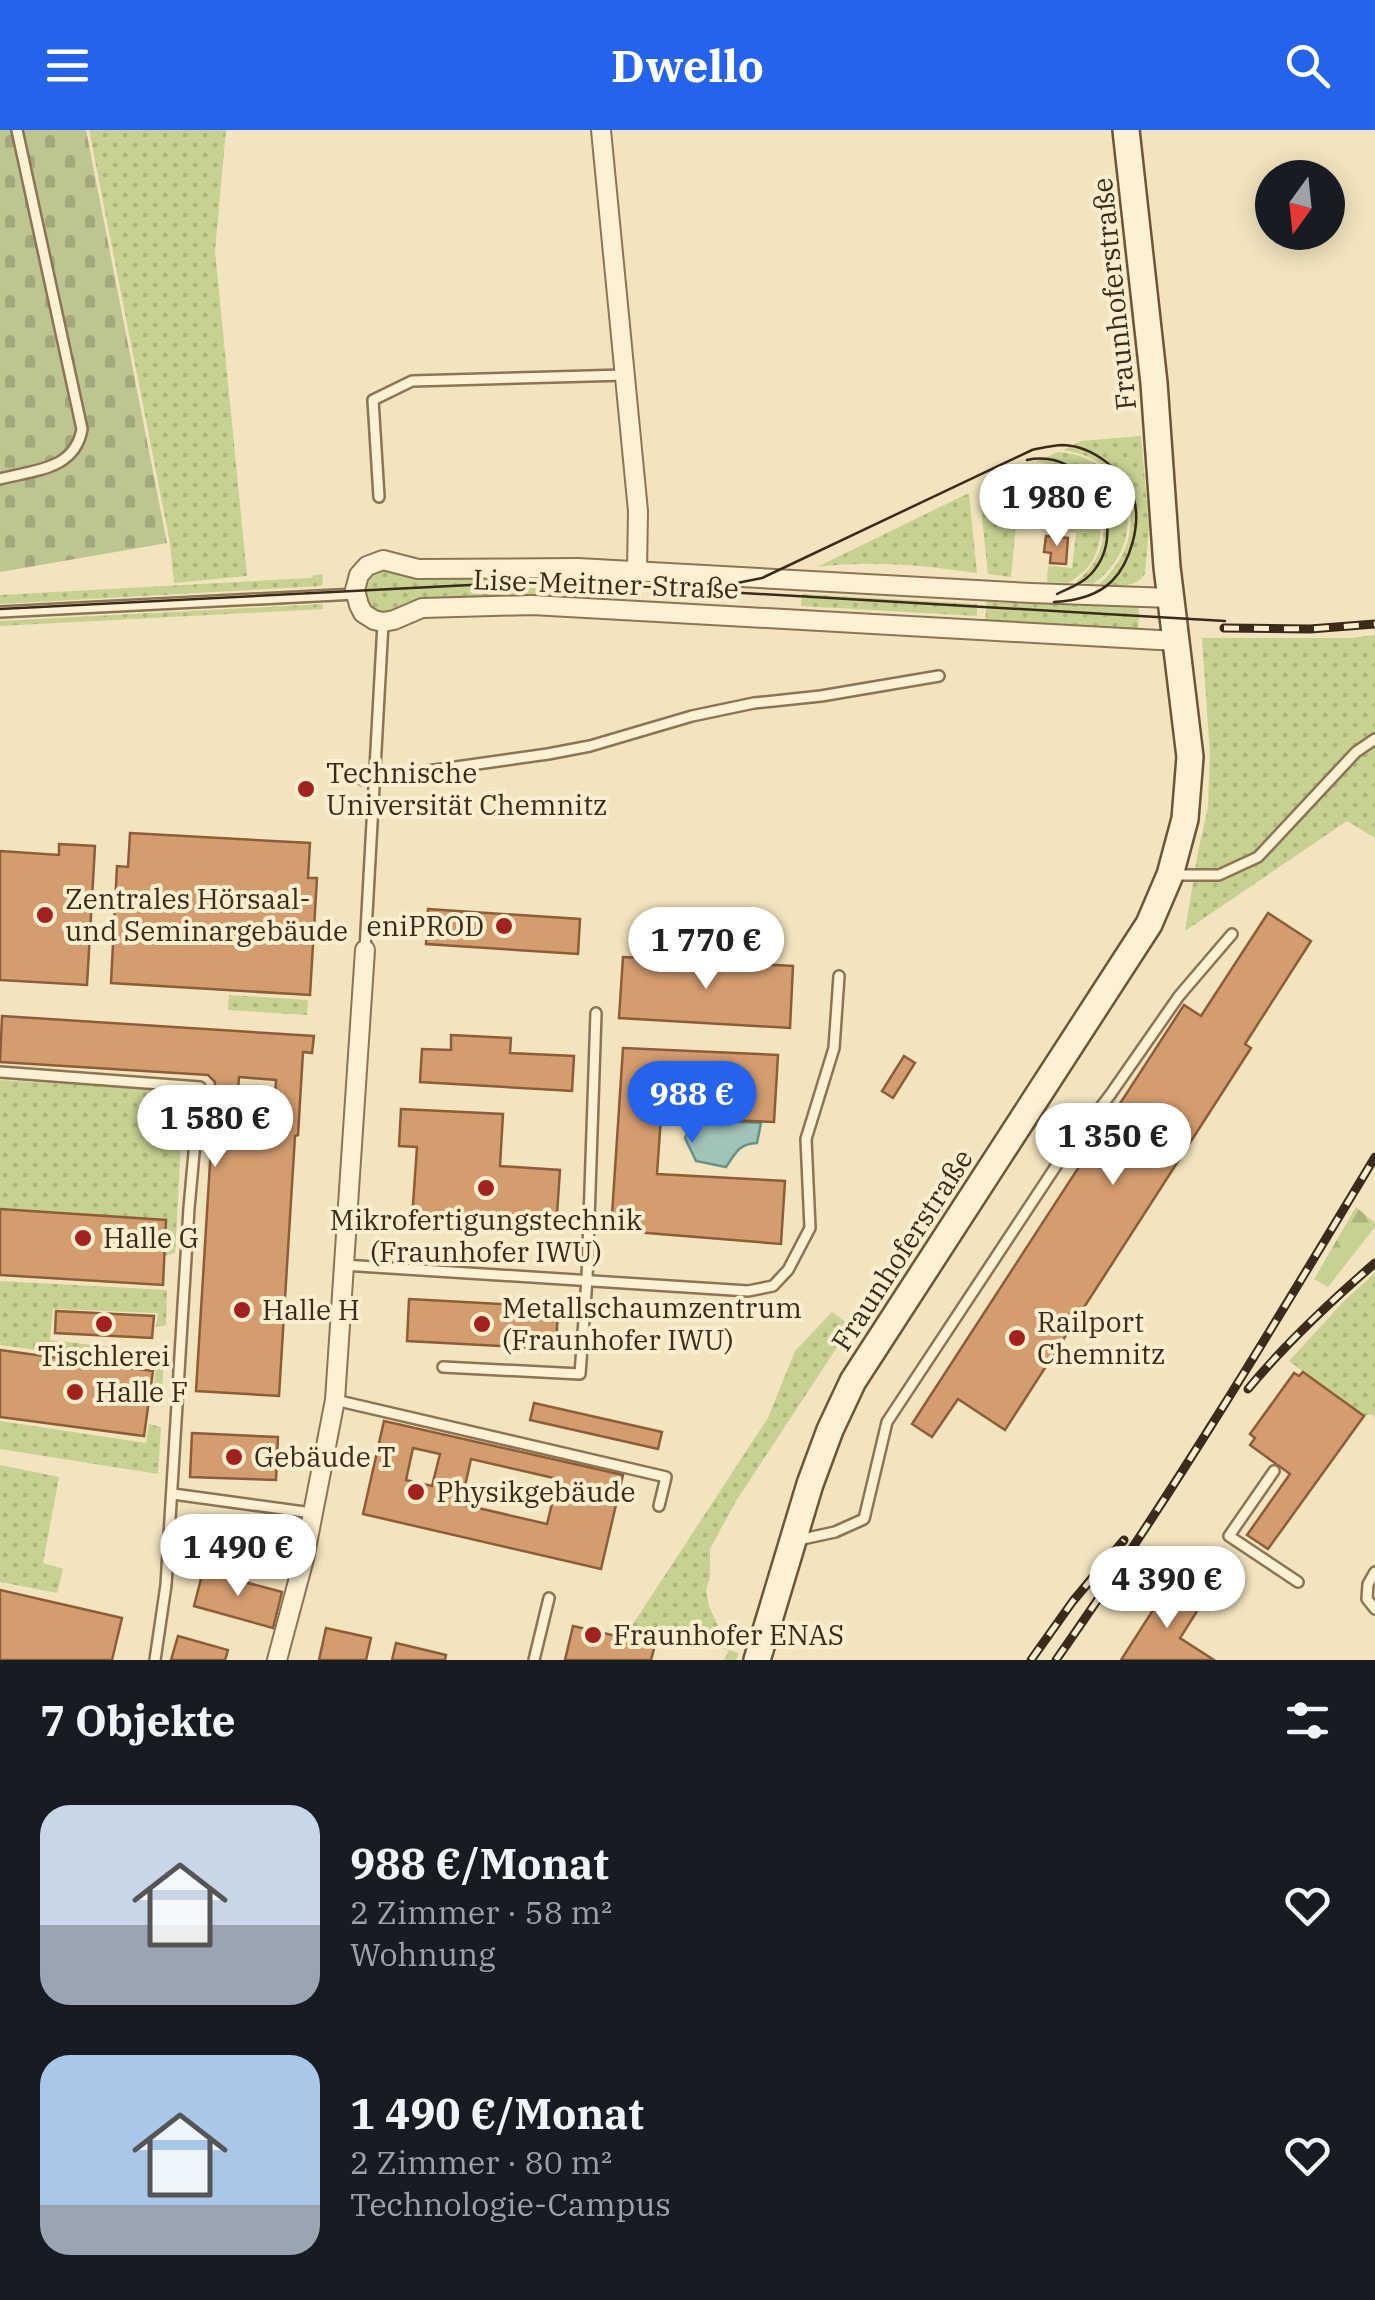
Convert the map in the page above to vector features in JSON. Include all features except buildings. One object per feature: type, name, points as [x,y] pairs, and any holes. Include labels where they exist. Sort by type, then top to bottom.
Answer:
[{"type":"main road","name":"Fraunhoferstraße","points":[[756,1660],[810,1484],[853,1381],[1149,924],[1170,875],[1185,819],[1190,757],[1126,130]]},
{"type":"street","name":"Lise-Meitner-Straße","points":[[601,130],[638,511],[638,571]]},
{"type":"street","name":"Lise-Meitner-Straße","points":[[356,594],[359,575],[367,566],[383,560],[418,569],[532,566],[1171,598]]},
{"type":"street","points":[[356,594],[363,613],[383,622]]},
{"type":"street","name":"Lise-Meitner-Straße","points":[[383,622],[422,608],[532,605],[1176,642]]},
{"type":"street","points":[[277,1660],[291,1613],[335,1400],[364,950]]},
{"type":"lane","points":[[0,480],[67,459],[79,444],[82,429],[16,130]]},
{"type":"lane","points":[[379,497],[372,400],[412,381],[625,376]]},
{"type":"lane","points":[[0,612],[356,594]]},
{"type":"lane","points":[[364,950],[383,622]]},
{"type":"lane","points":[[363,780],[548,754],[754,703],[939,676]]},
{"type":"lane","points":[[1170,875],[1219,875],[1258,857],[1356,752],[1375,739]]},
{"type":"lane","points":[[794,1541],[835,1532],[864,1519],[887,1422],[1058,1164],[1179,996],[1232,934]]},
{"type":"lane","points":[[343,1264],[748,1291],[773,1286],[788,1270],[810,1228],[806,1139],[834,1048],[839,976]]},
{"type":"lane","points":[[443,1368],[580,1374],[596,1013]]},
{"type":"lane","points":[[0,1072],[200,1087],[189,1208],[174,1494],[155,1660]]},
{"type":"lane","points":[[335,1400],[666,1477],[659,1506]]},
{"type":"lane","points":[[1274,1471],[1229,1536],[1298,1582]]},
{"type":"lane","points":[[174,1494],[312,1513]]},
{"type":"lane","points":[[1375,1572],[1366,1599],[1375,1610]]},
{"type":"lane","points":[[534,1660],[549,1598]]},
{"type":"green space","points":[[0,130],[86,130],[167,543],[0,572]]},
{"type":"green space","points":[[89,130],[226,130],[215,251],[247,576],[174,583],[170,543]]},
{"type":"green space","points":[[1141,436],[1149,527],[1145,574],[1130,584],[1099,584],[1116,565],[1126,545],[1131,524],[1129,503],[1121,484],[1107,469],[1088,457],[1063,450],[1081,441]]},
{"type":"green space","points":[[1058,452],[1083,457],[1103,469],[1118,485],[1126,504],[1128,525],[1123,546],[1112,566],[1093,584],[1076,582],[1092,565],[1101,546],[1100,508],[1076,478],[1058,467],[1035,462]]},
{"type":"green space","points":[[1031,465],[1055,468],[1078,481],[1098,514],[1100,540],[1096,553],[1088,567],[1069,583],[1047,582],[1048,566],[1072,568],[1076,533],[1016,525],[1011,577],[988,574],[979,489]]},
{"type":"green space","points":[[969,493],[977,573],[897,564],[817,567]]},
{"type":"green space","points":[[379,570],[574,573],[574,579],[584,579],[584,601],[410,605],[381,612],[368,606],[366,595],[368,581]]},
{"type":"green space","points":[[323,574],[322,586],[0,604],[0,595],[311,578]]},
{"type":"green space","points":[[802,594],[977,604],[977,616],[801,606]]},
{"type":"green space","points":[[987,595],[1139,603],[1138,635],[985,626]]},
{"type":"green space","points":[[323,604],[323,609],[0,626],[0,621]]},
{"type":"green space","points":[[1375,635],[1375,838],[1347,821],[1185,931],[1208,807],[1210,755],[1202,638]]},
{"type":"green space","points":[[229,995],[308,1000],[307,1015],[228,1010]]},
{"type":"green space","points":[[0,1080],[166,1090],[165,1125],[182,1128],[175,1253],[164,1256],[166,1220],[0,1209]]},
{"type":"green space","points":[[1356,1207],[1375,1227],[1328,1287],[1314,1279]]},
{"type":"green space","points":[[1375,1273],[1375,1417],[1364,1416],[1289,1361]]},
{"type":"green space","points":[[0,1281],[167,1290],[166,1325],[156,1327],[158,1313],[53,1309],[50,1340],[161,1353],[162,1395],[153,1395],[156,1367],[0,1345]]},
{"type":"green space","points":[[832,1312],[851,1326],[736,1501],[710,1549],[706,1591],[729,1650],[631,1627],[768,1418],[795,1351]]},
{"type":"green space","points":[[0,1421],[146,1443],[149,1424],[161,1427],[158,1474],[0,1449]]},
{"type":"green space","points":[[0,1465],[59,1477],[43,1563],[63,1569],[57,1593],[0,1582]]},
{"type":"green space","points":[[729,1650],[739,1653],[736,1660],[724,1660]]},
{"type":"water","points":[[693,1120],[761,1123],[757,1143],[742,1147],[726,1167],[696,1161],[685,1138]]},
{"type":"tram line","points":[[732,584],[762,578],[1032,450],[1063,445],[1097,455],[1116,471],[1130,490],[1136,521],[1129,554],[1112,581],[1085,597],[1054,602]]},
{"type":"tram line","points":[[1027,460],[1049,459],[1069,466],[1098,495],[1105,514],[1107,535],[1103,555],[1091,574],[1057,594]]},
{"type":"tram line","points":[[0,609],[510,583],[605,585],[1225,621]]},
{"type":"railway","points":[[1224,628],[1310,629],[1375,624]]},
{"type":"railway","points":[[1056,1660],[1180,1474],[1375,1157]]},
{"type":"railway","points":[[1248,1389],[1309,1323],[1375,1263]]},
{"type":"railway","points":[[1031,1660],[1124,1540]]},
{"type":"place","name":"Technische Universität Chemnitz","points":[[306,789]]},
{"type":"place","name":"Zentrales Hörsaal- und Seminargebäude","points":[[45,915]]},
{"type":"place","name":"eniPROD","points":[[504,926]]},
{"type":"place","name":"Mikrofertigungstechnik (Fraunhofer IWU)","points":[[486,1188]]},
{"type":"place","name":"Halle G","points":[[83,1238]]},
{"type":"place","name":"Halle H","points":[[242,1310]]},
{"type":"place","name":"Tischlerei","points":[[104,1324]]},
{"type":"place","name":"Metallschaumzentrum (Fraunhofer IWU)","points":[[482,1324]]},
{"type":"place","name":"Railport Chemnitz","points":[[1017,1338]]},
{"type":"place","name":"Halle F","points":[[75,1392]]},
{"type":"place","name":"Gebäude T","points":[[234,1457]]},
{"type":"place","name":"Physikgebäude","points":[[416,1492]]},
{"type":"place","name":"Fraunhofer ENAS","points":[[593,1635]]}]
